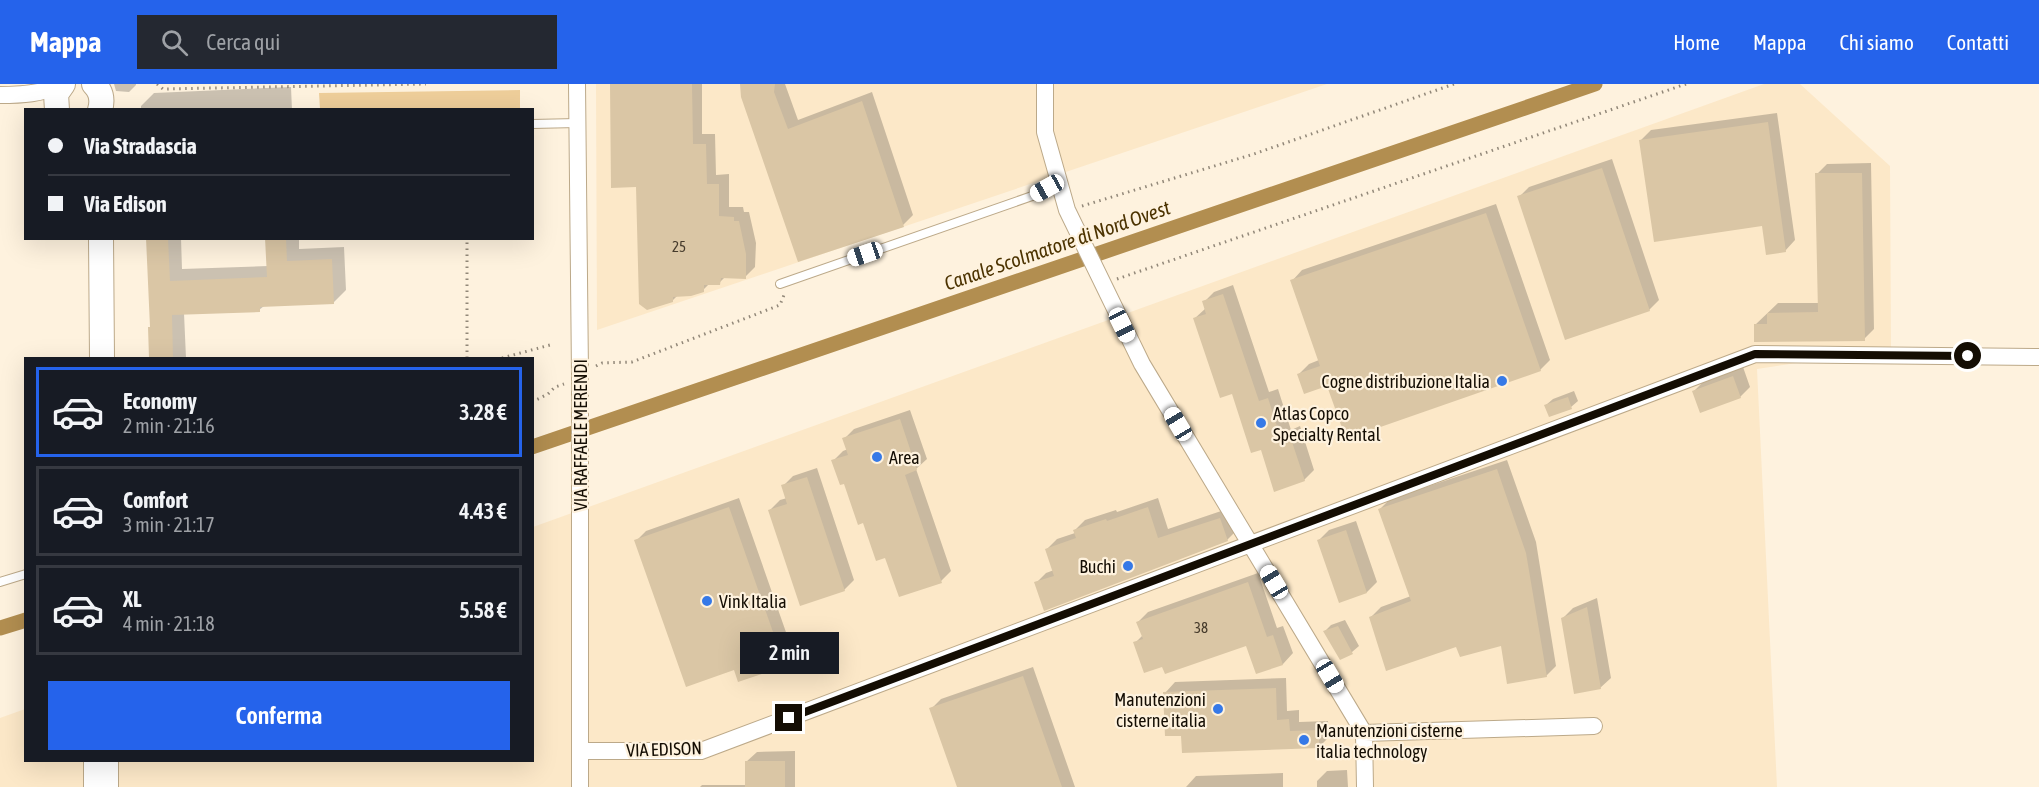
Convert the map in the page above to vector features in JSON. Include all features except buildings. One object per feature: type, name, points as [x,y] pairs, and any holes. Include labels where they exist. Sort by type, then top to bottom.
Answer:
[{"type":"street","points":[[4,95],[42,91],[62,84]]},
{"type":"street","points":[[57,108],[56,94],[62,84]]},
{"type":"street","name":"VIA RAFFAELE MERENDI","points":[[577,84],[580,787]]},
{"type":"street","points":[[1046,84],[1045,132],[1069,215],[1142,364],[1364,733],[1365,787]]},
{"type":"street","points":[[4,95],[39,102],[48,108]]},
{"type":"street","points":[[101,240],[102,357]]},
{"type":"street","name":"VIA EDISON","points":[[580,751],[701,751],[1755,354],[2039,357]]},
{"type":"street","points":[[1364,733],[1594,726]]},
{"type":"street","points":[[96,762],[96,787]]},
{"type":"street","points":[[110,762],[110,787]]},
{"type":"lane","points":[[534,124],[577,123]]},
{"type":"lane","points":[[780,284],[1035,195],[1059,182]]},
{"type":"lane","points":[[0,582],[24,575]]},
{"type":"path","points":[[157,84],[163,89],[426,84]]},
{"type":"path","points":[[1069,215],[1254,154],[1454,84]]},
{"type":"path","points":[[1101,280],[1686,84]]},
{"type":"path","points":[[467,240],[467,357]]},
{"type":"path","points":[[534,401],[548,394],[555,387],[580,380],[602,363],[632,362],[780,305],[784,293],[780,284]]},
{"type":"path","points":[[506,357],[550,345]]},
{"type":"shaded area","points":[[596,84],[1327,84],[597,330]]},
{"type":"shaded area","points":[[1764,84],[1800,84],[1890,166],[1891,349],[1757,369],[1777,787],[0,787],[0,718],[24,709],[24,762],[534,762],[534,527]]},
{"type":"shaded area","points":[[520,90],[520,108],[320,108],[319,93]]},
{"type":"waterway","name":"Canale Scolmatore di Nord Ovest","points":[[534,446],[1595,84]]},
{"type":"waterway","name":"Canale Scolmatore di Nord Ovest","points":[[0,628],[24,621]]},
{"type":"place","name":"Cogne distribuzione Italia","points":[[1502,381]]},
{"type":"place","name":"Atlas Copco Specialty Rental","points":[[1261,423]]},
{"type":"place","name":"Area","points":[[877,457]]},
{"type":"place","name":"Buchi","points":[[1128,566]]},
{"type":"place","name":"Vink Italia","points":[[707,601]]},
{"type":"place","name":"Manutenzioni cisterne italia","points":[[1218,709]]},
{"type":"place","name":"Manutenzioni cisterne italia technology","points":[[1304,740]]},
{"type":"route","points":[[789,718],[1755,354],[1968,356]]}]
